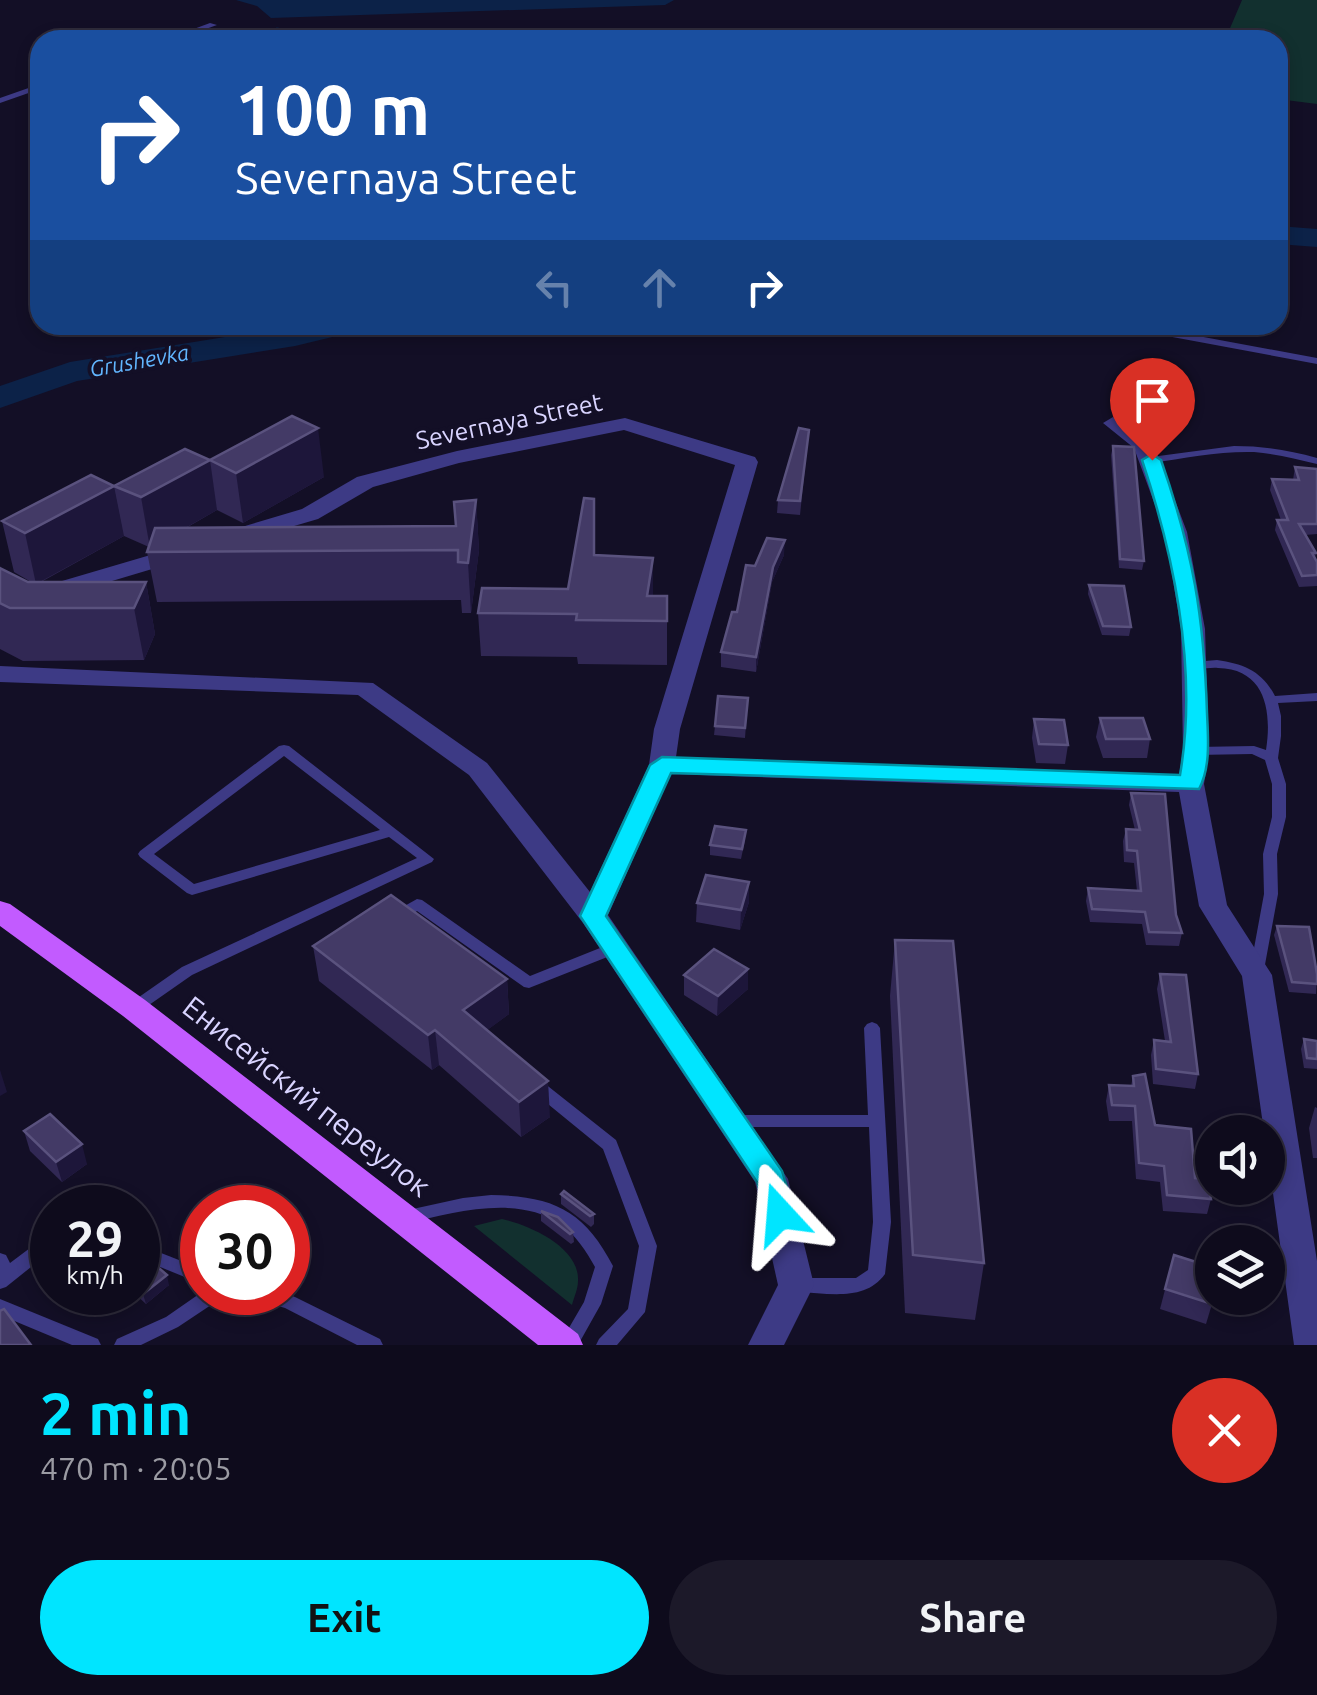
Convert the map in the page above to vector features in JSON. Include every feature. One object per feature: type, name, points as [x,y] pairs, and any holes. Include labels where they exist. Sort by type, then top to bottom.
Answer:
[{"type":"main road","name":"Енисейский переулок","points":[[0,912],[134,1008],[566,1345]]},
{"type":"street","points":[[1113,423],[1143,445],[1152,460],[1176,532],[1194,629],[1196,751],[1190,784],[1214,906],[1256,975],[1312,1345]]},
{"type":"street","name":"Severnaya Street","points":[[0,588],[27,598],[310,514],[365,482],[457,457],[625,424],[748,462],[667,728],[662,765],[593,916]]},
{"type":"street","points":[[0,674],[364,688],[478,769],[593,916],[771,1179],[796,1285],[766,1345]]},
{"type":"street","points":[[662,765],[1190,784]]},
{"type":"lane","points":[[197,30],[212,25]]},
{"type":"lane","points":[[0,101],[30,90]]},
{"type":"lane","points":[[1178,335],[1317,361]]},
{"type":"lane","points":[[1152,460],[1229,447],[1317,460]]},
{"type":"lane","points":[[1194,666],[1218,662],[1254,673],[1267,686],[1272,700],[1278,730],[1271,758],[1280,784],[1270,854],[1271,894],[1256,975]]},
{"type":"lane","points":[[1272,700],[1317,697]]},
{"type":"lane","points":[[134,1008],[187,971],[427,860],[284,749],[145,854],[192,890],[390,832]]},
{"type":"lane","points":[[1196,751],[1254,750],[1271,758]]},
{"type":"lane","points":[[389,922],[417,904],[528,982],[615,948]]},
{"type":"lane","points":[[796,1285],[859,1286],[876,1274],[882,1222],[872,1028]]},
{"type":"lane","points":[[525,1077],[610,1145],[648,1246],[636,1312],[605,1345]]},
{"type":"lane","points":[[732,1121],[877,1121]]},
{"type":"lane","points":[[402,1218],[460,1204],[542,1203],[592,1238],[604,1266],[592,1304],[566,1345]]},
{"type":"lane","points":[[3,1273],[30,1257]]},
{"type":"lane","points":[[0,1307],[92,1345]]},
{"type":"lane","points":[[310,1313],[374,1345]]},
{"type":"lane","points":[[123,1345],[141,1340],[181,1315]]},
{"type":"green space","points":[[1242,0],[1317,0],[1317,104],[1288,100],[1288,30],[1229,30]]},
{"type":"green space","points":[[502,1219],[538,1232],[571,1258],[578,1281],[572,1305],[474,1226]]},
{"type":"water","points":[[236,0],[674,0],[665,5],[271,18],[257,6]]},
{"type":"building","points":[[292,416],[318,428],[236,473],[210,460]]},
{"type":"building","points":[[799,428],[809,430],[800,501],[778,500]]},
{"type":"building","points":[[1113,446],[1134,447],[1144,561],[1120,559]]},
{"type":"building","points":[[185,449],[210,460],[141,497],[114,486]]},
{"type":"building","points":[[1295,467],[1317,469],[1317,524],[1299,524],[1316,553],[1312,553],[1317,575],[1302,576],[1277,520],[1288,520],[1272,479],[1299,480]]},
{"type":"building","points":[[91,475],[114,486],[25,533],[2,521]]},
{"type":"building","points":[[584,498],[594,499],[594,555],[653,558],[647,596],[667,596],[667,621],[576,620],[577,614],[478,613],[482,588],[568,589]]},
{"type":"building","points":[[476,500],[468,563],[458,562],[458,550],[147,552],[155,528],[456,526],[454,502]]},
{"type":"building","points":[[767,538],[785,540],[773,567],[756,657],[721,652],[732,612],[737,612],[746,565],[755,566]]},
{"type":"building","points":[[0,568],[28,582],[146,582],[134,608],[10,608],[0,603]]},
{"type":"building","points":[[1089,585],[1124,586],[1131,627],[1103,626]]},
{"type":"building","points":[[718,696],[748,698],[745,728],[715,726]]},
{"type":"building","points":[[1100,718],[1143,718],[1150,739],[1106,739]]},
{"type":"building","points":[[1034,719],[1064,720],[1068,745],[1039,744]]},
{"type":"building","points":[[1131,793],[1165,794],[1176,915],[1182,933],[1149,932],[1145,912],[1092,909],[1088,888],[1141,891],[1137,851],[1127,850],[1126,829],[1140,830]]},
{"type":"building","points":[[715,826],[746,830],[742,849],[710,845]]},
{"type":"building","points":[[706,875],[749,882],[741,910],[697,903]]},
{"type":"building","points":[[391,895],[507,979],[463,1010],[548,1081],[519,1102],[435,1030],[428,1035],[313,946]]},
{"type":"building","points":[[1277,926],[1309,927],[1317,984],[1292,982]]},
{"type":"building","points":[[895,940],[953,941],[984,1263],[913,1255]]},
{"type":"building","points":[[714,949],[748,969],[718,996],[684,975]]},
{"type":"building","points":[[1160,974],[1186,975],[1198,1074],[1156,1069],[1154,1040],[1171,1042]]},
{"type":"building","points":[[1304,1039],[1317,1041],[1317,1059],[1307,1058]]},
{"type":"building","points":[[1145,1074],[1155,1125],[1191,1129],[1195,1198],[1167,1195],[1164,1166],[1139,1163],[1135,1106],[1112,1105],[1109,1085],[1134,1086],[1133,1076]]},
{"type":"building","points":[[50,1114],[82,1144],[56,1162],[24,1131]]},
{"type":"building","points":[[564,1191],[594,1214],[590,1216],[561,1194]]},
{"type":"building","points":[[541,1211],[558,1217],[573,1232],[570,1234]]},
{"type":"building","points":[[1174,1255],[1195,1262],[1195,1299],[1165,1289]]},
{"type":"building","points":[[4,1309],[31,1345],[0,1345],[0,1311]]},
{"type":"waterway","name":"Grushevka","points":[[1288,236],[1317,238]]},
{"type":"waterway","name":"Grushevka","points":[[0,398],[70,372],[299,335]]},
{"type":"route","points":[[780,1214],[771,1179],[593,916],[662,765],[1190,784],[1196,751],[1194,629],[1176,532],[1152,460]]}]
